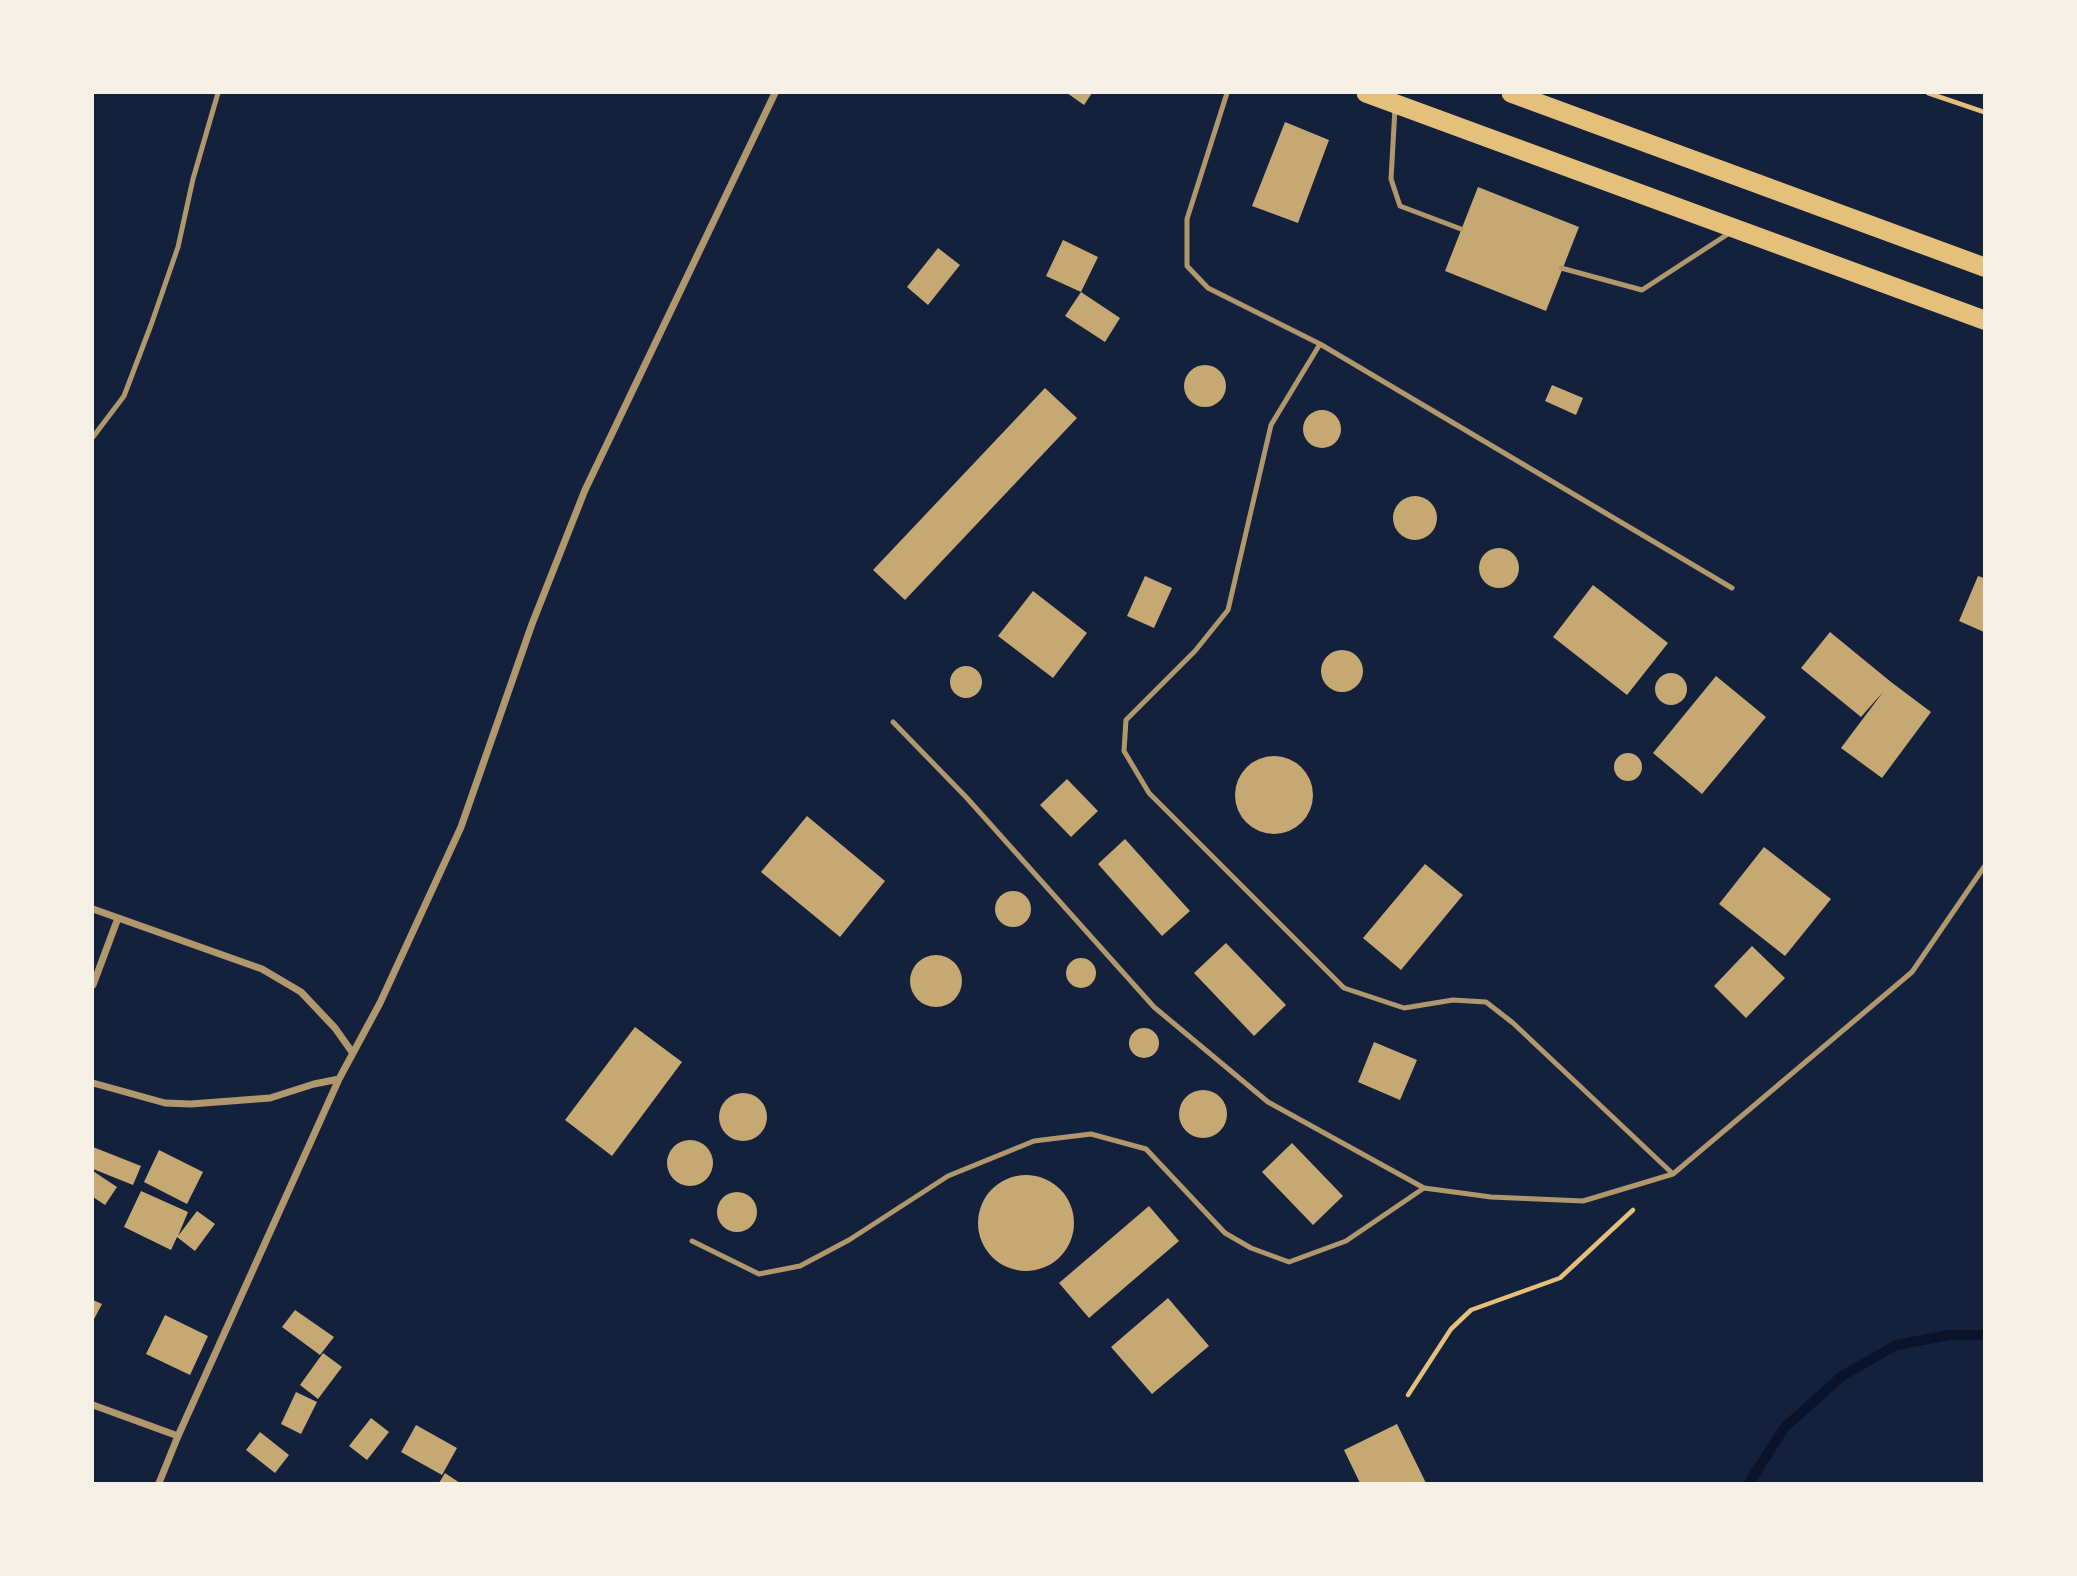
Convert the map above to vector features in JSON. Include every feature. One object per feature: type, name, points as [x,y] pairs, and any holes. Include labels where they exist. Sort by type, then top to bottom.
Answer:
[{"type":"highway","points":[[1366,93],[1984,320]]},
{"type":"highway","points":[[1511,93],[1984,267]]},
{"type":"street","points":[[159,1483],[339,1079],[380,1003],[461,827],[532,624],[585,490],[775,93]]},
{"type":"street","points":[[93,909],[262,969],[301,992],[335,1028],[352,1052]]},
{"type":"street","points":[[93,985],[118,918]]},
{"type":"street","points":[[93,1083],[165,1103],[191,1104],[270,1098],[339,1079]]},
{"type":"street","points":[[93,1405],[178,1436]]},
{"type":"lane","points":[[93,437],[124,396],[151,325],[178,247],[193,179],[218,93]]},
{"type":"lane","points":[[1227,93],[1186,219],[1188,266],[1208,288],[1320,344],[1732,588]]},
{"type":"lane","points":[[1395,105],[1391,179],[1400,206],[1461,229]]},
{"type":"lane","points":[[1561,268],[1642,290],[1735,229]]},
{"type":"lane","points":[[1320,344],[1271,425],[1228,610],[1195,651],[1126,720],[1124,751],[1149,793],[1344,988],[1404,1008],[1453,1000],[1486,1002],[1513,1023],[1672,1174]]},
{"type":"lane","points":[[893,722],[966,797],[1154,1007],[1268,1102],[1424,1188],[1491,1197],[1583,1201],[1672,1174],[1912,972],[1984,867]]},
{"type":"lane","points":[[692,1241],[759,1275],[800,1266],[849,1240],[948,1176],[1034,1141],[1091,1134],[1146,1149],[1225,1233],[1251,1248],[1289,1262],[1346,1241],[1424,1188]]},
{"type":"path","points":[[1928,93],[1984,112]]},
{"type":"path","points":[[1408,1395],[1451,1329],[1471,1310],[1560,1278],[1672,1174]]},
{"type":"building","points":[[1067,93],[1092,93],[1084,105]]},
{"type":"building","points":[[1285,122],[1329,140],[1298,223],[1252,206]]},
{"type":"building","points":[[1478,187],[1579,227],[1546,311],[1445,271]]},
{"type":"building","points":[[1063,240],[1098,257],[1081,292],[1046,276]]},
{"type":"building","points":[[938,248],[960,265],[928,305],[907,287]]},
{"type":"building","points":[[1081,292],[1120,318],[1105,342],[1065,316]]},
{"type":"building","points":[[1205,365],[1220,371],[1226,386],[1220,401],[1205,407],[1190,401],[1184,386],[1190,371]]},
{"type":"building","points":[[1552,385],[1583,398],[1576,415],[1545,401]]},
{"type":"building","points":[[1045,388],[1077,418],[905,600],[873,570]]},
{"type":"building","points":[[1322,410],[1335,416],[1341,429],[1335,442],[1322,448],[1309,442],[1303,429],[1309,416]]},
{"type":"building","points":[[1415,496],[1424,497],[1431,502],[1436,509],[1436,527],[1431,534],[1424,539],[1415,540],[1406,539],[1399,534],[1394,527],[1393,518],[1394,509],[1399,502],[1406,497]]},
{"type":"building","points":[[1499,548],[1513,554],[1519,568],[1513,582],[1499,588],[1485,582],[1479,568],[1485,554]]},
{"type":"building","points":[[1145,576],[1172,588],[1154,628],[1127,616]]},
{"type":"building","points":[[1978,576],[1984,578],[1984,632],[1959,621]]},
{"type":"building","points":[[1593,585],[1668,643],[1627,695],[1553,637]]},
{"type":"building","points":[[1033,591],[1087,633],[1053,678],[998,636]]},
{"type":"building","points":[[1830,632],[1931,712],[1882,778],[1841,748],[1883,692],[1861,717],[1801,668]]},
{"type":"building","points":[[1342,650],[1357,656],[1363,671],[1357,686],[1342,692],[1327,686],[1321,671],[1327,656]]},
{"type":"building","points":[[966,666],[977,671],[982,682],[977,693],[966,698],[955,693],[950,682],[955,671]]},
{"type":"building","points":[[1671,673],[1683,677],[1687,689],[1683,701],[1671,705],[1659,701],[1655,689],[1659,677]]},
{"type":"building","points":[[1716,676],[1766,717],[1702,794],[1653,753]]},
{"type":"building","points":[[1628,753],[1638,757],[1642,767],[1638,777],[1628,781],[1618,777],[1614,767],[1618,757]]},
{"type":"building","points":[[1274,756],[1289,759],[1306,773],[1313,795],[1310,810],[1296,827],[1274,834],[1259,831],[1242,817],[1235,795],[1238,780],[1252,763]]},
{"type":"building","points":[[1067,779],[1098,811],[1071,837],[1040,805]]},
{"type":"building","points":[[807,816],[885,881],[840,937],[761,872]]},
{"type":"building","points":[[1125,839],[1190,911],[1162,936],[1098,864]]},
{"type":"building","points":[[1764,847],[1831,899],[1785,956],[1719,904]]},
{"type":"building","points":[[1425,864],[1463,895],[1401,970],[1363,938]]},
{"type":"building","points":[[1013,891],[1026,896],[1031,909],[1026,922],[1013,927],[1000,922],[995,909],[1000,896]]},
{"type":"building","points":[[1226,943],[1286,1005],[1254,1036],[1194,973]]},
{"type":"building","points":[[1752,946],[1785,978],[1746,1018],[1714,986]]},
{"type":"building","points":[[936,955],[946,957],[954,963],[960,971],[960,991],[954,999],[946,1005],[936,1007],[926,1005],[918,999],[912,991],[910,981],[912,971],[918,963],[926,957]]},
{"type":"building","points":[[1081,958],[1092,962],[1096,973],[1092,984],[1081,988],[1070,984],[1066,973],[1070,962]]},
{"type":"building","points":[[635,1027],[682,1062],[612,1156],[565,1120]]},
{"type":"building","points":[[1144,1028],[1155,1032],[1159,1043],[1155,1054],[1144,1058],[1133,1054],[1129,1043],[1133,1032]]},
{"type":"building","points":[[1374,1042],[1417,1060],[1400,1100],[1358,1082]]},
{"type":"building","points":[[1203,1090],[1220,1097],[1227,1114],[1220,1131],[1203,1138],[1186,1131],[1179,1114],[1186,1097]]},
{"type":"building","points":[[743,1093],[760,1100],[767,1117],[760,1134],[743,1141],[726,1134],[719,1117],[726,1100]]},
{"type":"building","points":[[690,1140],[706,1147],[713,1163],[706,1179],[690,1186],[674,1179],[667,1163],[674,1147]]},
{"type":"building","points":[[1292,1143],[1343,1196],[1313,1225],[1262,1172]]},
{"type":"building","points":[[93,1147],[141,1166],[133,1185],[93,1169]]},
{"type":"building","points":[[159,1150],[203,1172],[187,1204],[144,1182]]},
{"type":"building","points":[[93,1171],[117,1187],[105,1205],[93,1197]]},
{"type":"building","points":[[1017,1175],[1035,1175],[1053,1183],[1066,1196],[1074,1214],[1071,1242],[1053,1263],[1035,1271],[1017,1271],[999,1263],[986,1250],[978,1232],[978,1214],[986,1196],[999,1183]]},
{"type":"building","points":[[141,1191],[188,1212],[178,1236],[197,1211],[215,1224],[195,1251],[177,1237],[171,1250],[124,1227]]},
{"type":"building","points":[[737,1192],[745,1193],[751,1198],[756,1204],[756,1220],[751,1226],[745,1231],[737,1232],[729,1231],[723,1226],[718,1220],[717,1212],[718,1204],[723,1198],[729,1193]]},
{"type":"building","points":[[1149,1206],[1179,1241],[1089,1318],[1059,1283]]},
{"type":"building","points":[[1168,1298],[1209,1346],[1152,1394],[1111,1347]]},
{"type":"building","points":[[93,1300],[102,1304],[93,1321]]},
{"type":"building","points":[[295,1310],[334,1337],[320,1355],[282,1327]]},
{"type":"building","points":[[165,1315],[208,1336],[190,1375],[146,1354]]},
{"type":"building","points":[[323,1353],[342,1367],[318,1399],[300,1385]]},
{"type":"building","points":[[296,1392],[317,1402],[301,1434],[281,1424]]},
{"type":"building","points":[[371,1418],[389,1432],[367,1460],[349,1446]]},
{"type":"building","points":[[1397,1424],[1426,1483],[1360,1483],[1344,1450]]},
{"type":"building","points":[[416,1425],[457,1448],[442,1475],[401,1452]]},
{"type":"building","points":[[260,1432],[289,1455],[275,1473],[246,1450]]},
{"type":"building","points":[[445,1473],[460,1483],[439,1483]]},
{"type":"waterway","points":[[1749,1483],[1784,1428],[1842,1376],[1896,1345],[1950,1335],[1984,1335]]}]
